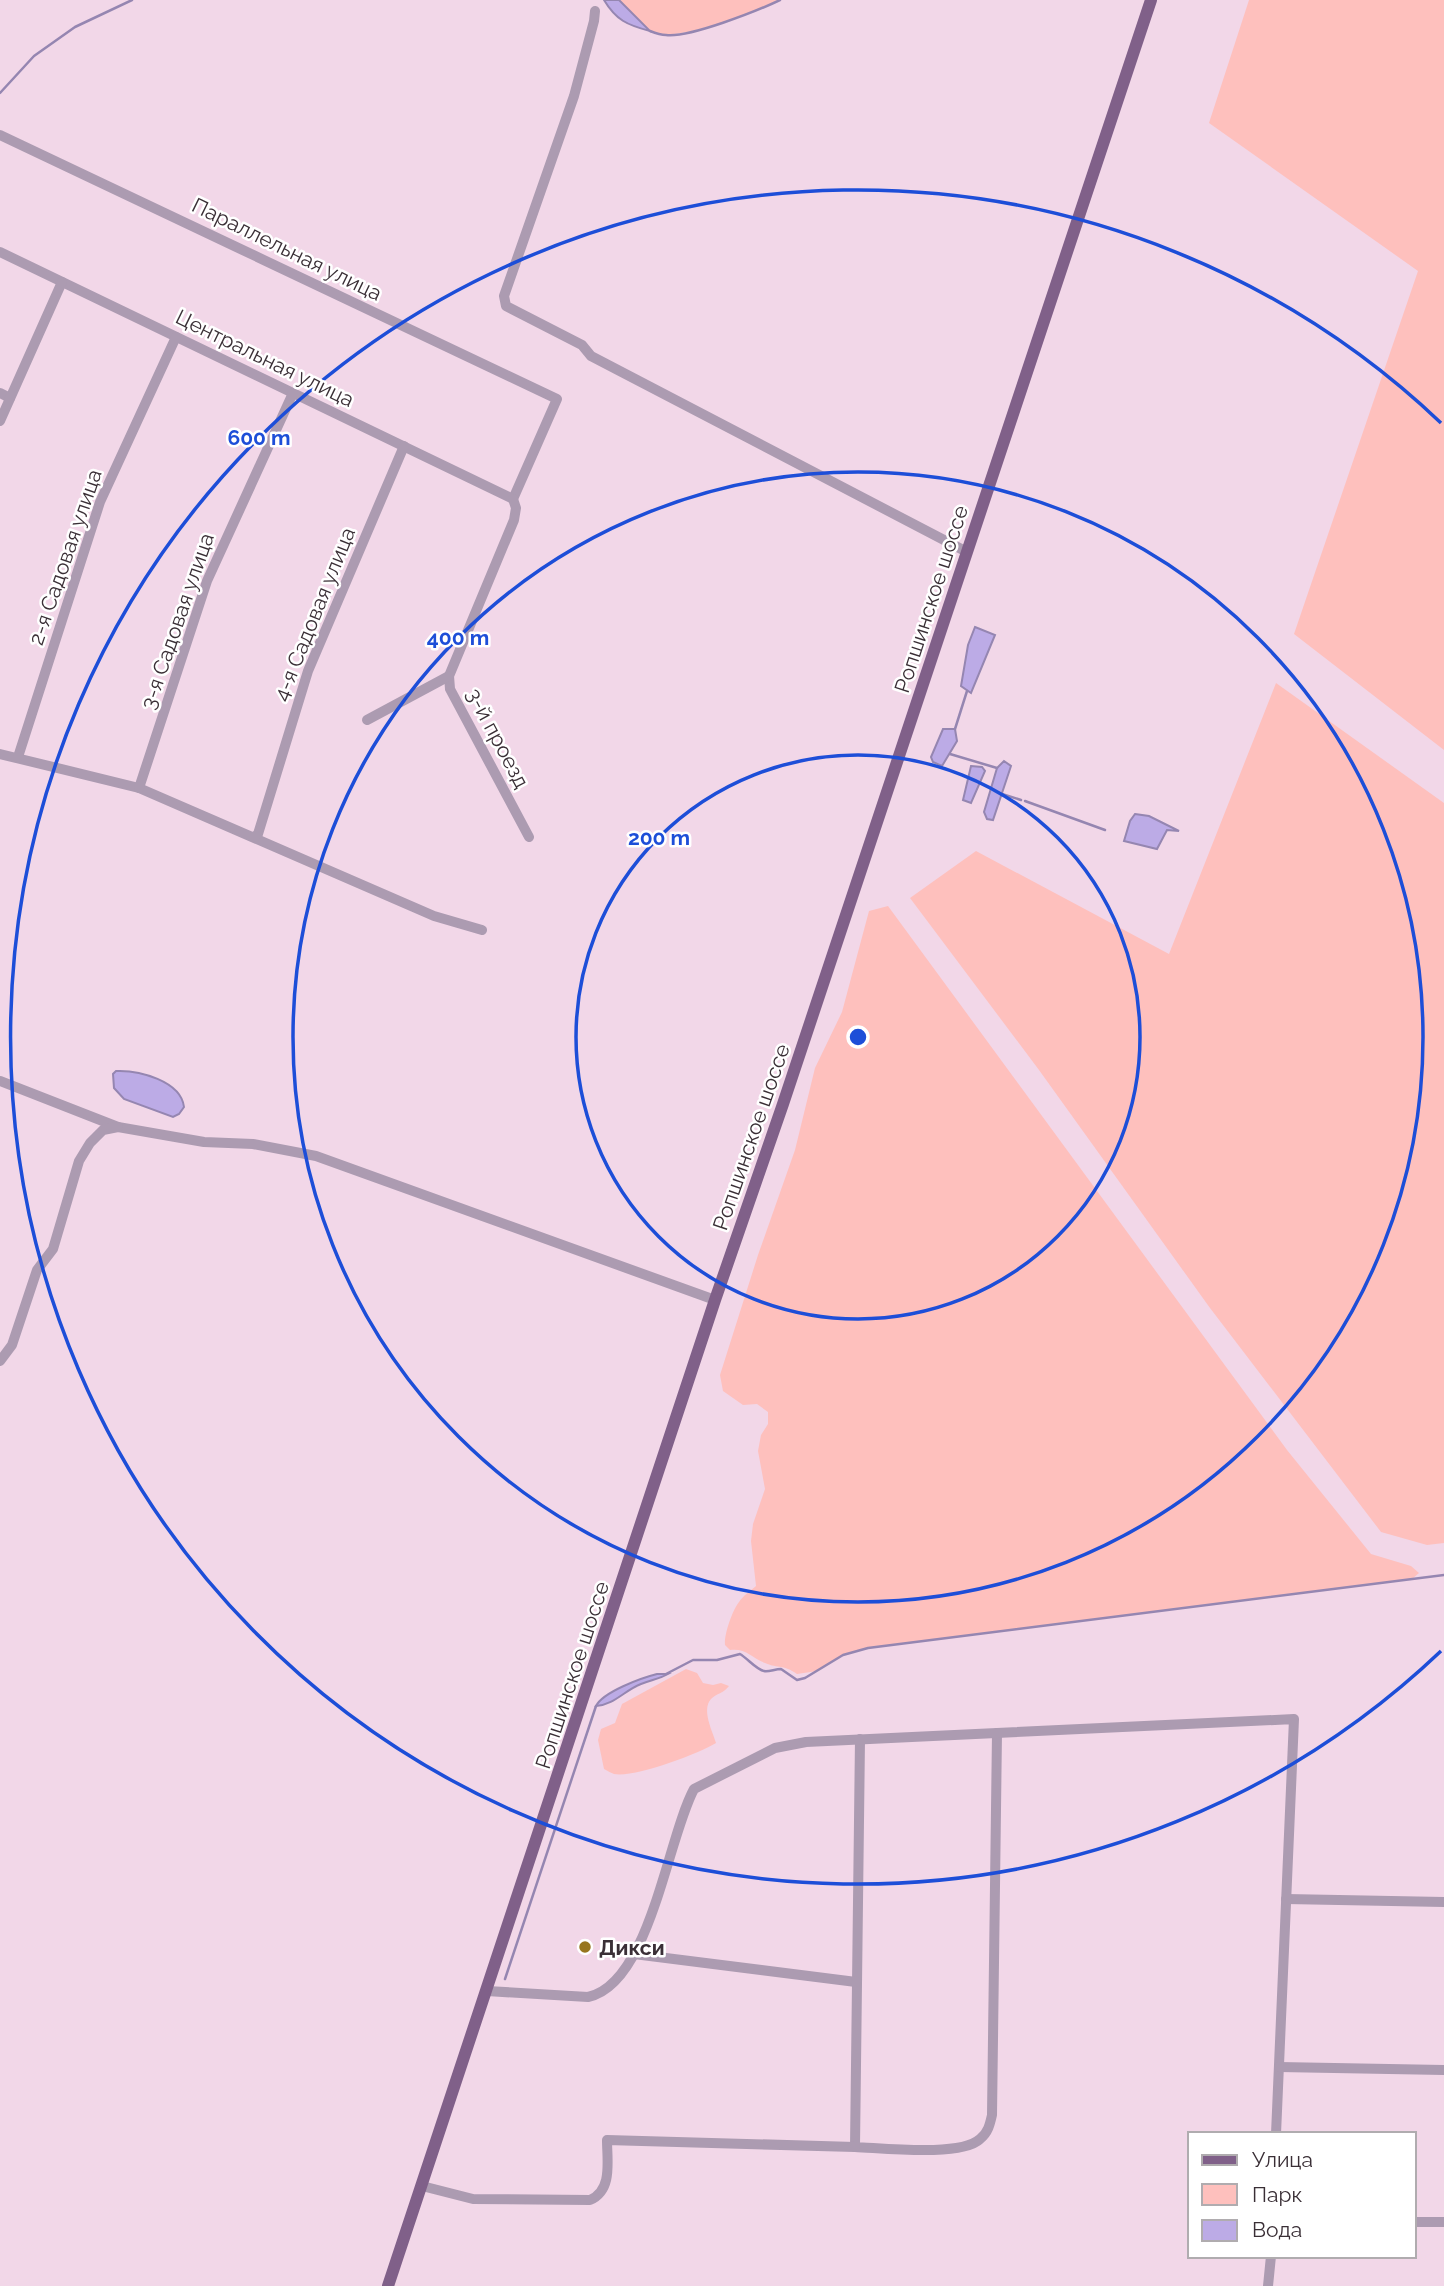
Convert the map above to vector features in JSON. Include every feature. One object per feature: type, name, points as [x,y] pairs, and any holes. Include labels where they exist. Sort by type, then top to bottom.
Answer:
[{"type":"main road","name":"Ропшинское шоссе","points":[[388,2286],[1151,0]]},
{"type":"street","points":[[595,11],[574,96],[504,296],[506,306],[582,345],[591,356],[967,552]]},
{"type":"street","name":"Параллельная улица","points":[[0,135],[557,399]]},
{"type":"street","name":"Центральная улица","points":[[0,252],[513,499]]},
{"type":"street","points":[[0,421],[5,396],[62,282]]},
{"type":"street","name":"2-я Садовая улица","points":[[18,757],[100,502],[176,337]]},
{"type":"street","name":"3-я Садовая улица","points":[[139,788],[207,581],[293,393]]},
{"type":"street","name":"3-й проезд","points":[[529,837],[450,689],[449,676],[514,520],[516,508],[513,499],[557,399]]},
{"type":"street","name":"4-я Садовая улица","points":[[254,838],[258,834],[308,671],[404,446]]},
{"type":"street","points":[[367,720],[449,676]]},
{"type":"street","points":[[0,754],[139,788],[435,916],[482,930]]},
{"type":"street","points":[[0,1081],[118,1127],[204,1142],[253,1144],[316,1156],[715,1300]]},
{"type":"street","points":[[0,1361],[12,1345],[37,1270],[53,1249],[79,1161],[90,1143],[103,1130],[118,1127]]},
{"type":"street","points":[[487,1991],[588,1997],[601,1994],[610,1987],[642,1942],[694,1789],[775,1748],[806,1742],[1294,1719],[1276,2132]]},
{"type":"street","points":[[422,2186],[472,2199],[590,2200],[598,2197],[606,2184],[607,2140],[957,2148],[968,2147],[980,2139],[989,2127],[993,2105],[998,1733]]},
{"type":"street","points":[[855,2147],[860,1740]]},
{"type":"street","points":[[1286,1899],[1444,1902]]},
{"type":"street","points":[[634,1954],[856,1982]]},
{"type":"street","points":[[1279,2067],[1444,2070]]},
{"type":"street","points":[[1416,2222],[1444,2222]]},
{"type":"street","points":[[1268,2286],[1271,2258]]},
{"type":"green space","points":[[619,0],[780,0],[715,25],[677,34],[661,34],[646,29]]},
{"type":"green space","points":[[1249,0],[1444,0],[1444,750],[1294,634],[1418,271],[1209,123]]},
{"type":"green space","points":[[1276,683],[1444,803],[1444,1543],[1427,1545],[1381,1532],[1210,1308],[1039,1070],[910,898],[976,851],[1169,954]]},
{"type":"green space","points":[[888,906],[1287,1450],[1371,1554],[1411,1566],[1419,1573],[1412,1579],[868,1648],[843,1655],[817,1671],[797,1674],[765,1663],[745,1652],[730,1650],[725,1645],[727,1629],[736,1606],[756,1586],[751,1541],[753,1524],[765,1489],[758,1451],[761,1435],[768,1424],[768,1412],[757,1404],[743,1405],[723,1391],[720,1375],[795,1150],[815,1068],[842,1012],[869,911]]},
{"type":"green space","points":[[686,1669],[697,1673],[703,1683],[729,1686],[708,1704],[707,1715],[716,1743],[650,1769],[614,1774],[604,1769],[598,1740],[601,1729],[615,1723],[622,1704]]},
{"type":"water","points":[[604,0],[619,0],[650,31],[623,21]]},
{"type":"water","points":[[975,627],[995,635],[971,693],[961,686],[968,645]]},
{"type":"water","points":[[943,729],[955,729],[957,741],[942,766],[933,762],[931,757]]},
{"type":"water","points":[[1004,761],[1011,766],[993,820],[987,819],[984,812],[997,768]]},
{"type":"water","points":[[971,766],[982,767],[985,771],[971,803],[963,800]]},
{"type":"water","points":[[1135,814],[1149,816],[1179,831],[1167,830],[1157,849],[1124,841]]},
{"type":"water","points":[[116,1071],[158,1079],[175,1090],[184,1107],[173,1117],[124,1099],[114,1088],[113,1074]]},
{"type":"water","points":[[657,1674],[668,1674],[635,1687],[608,1703],[596,1706],[614,1691]]},
{"type":"waterway","points":[[0,93],[34,56],[75,27],[132,0]]},
{"type":"waterway","points":[[650,31],[666,35],[690,32],[740,17],[780,0]]},
{"type":"waterway","points":[[955,729],[967,691]]},
{"type":"waterway","points":[[950,754],[997,768]]},
{"type":"waterway","points":[[1002,794],[1021,800]]},
{"type":"waterway","points":[[1025,801],[1105,830]]},
{"type":"waterway","points":[[666,1674],[693,1660],[717,1660],[740,1654],[761,1670],[781,1669],[797,1680],[843,1655],[868,1648],[1444,1575]]},
{"type":"waterway","points":[[505,1979],[596,1706]]},
{"type":"place","name":"Дикси","points":[[585,1947]]}]
